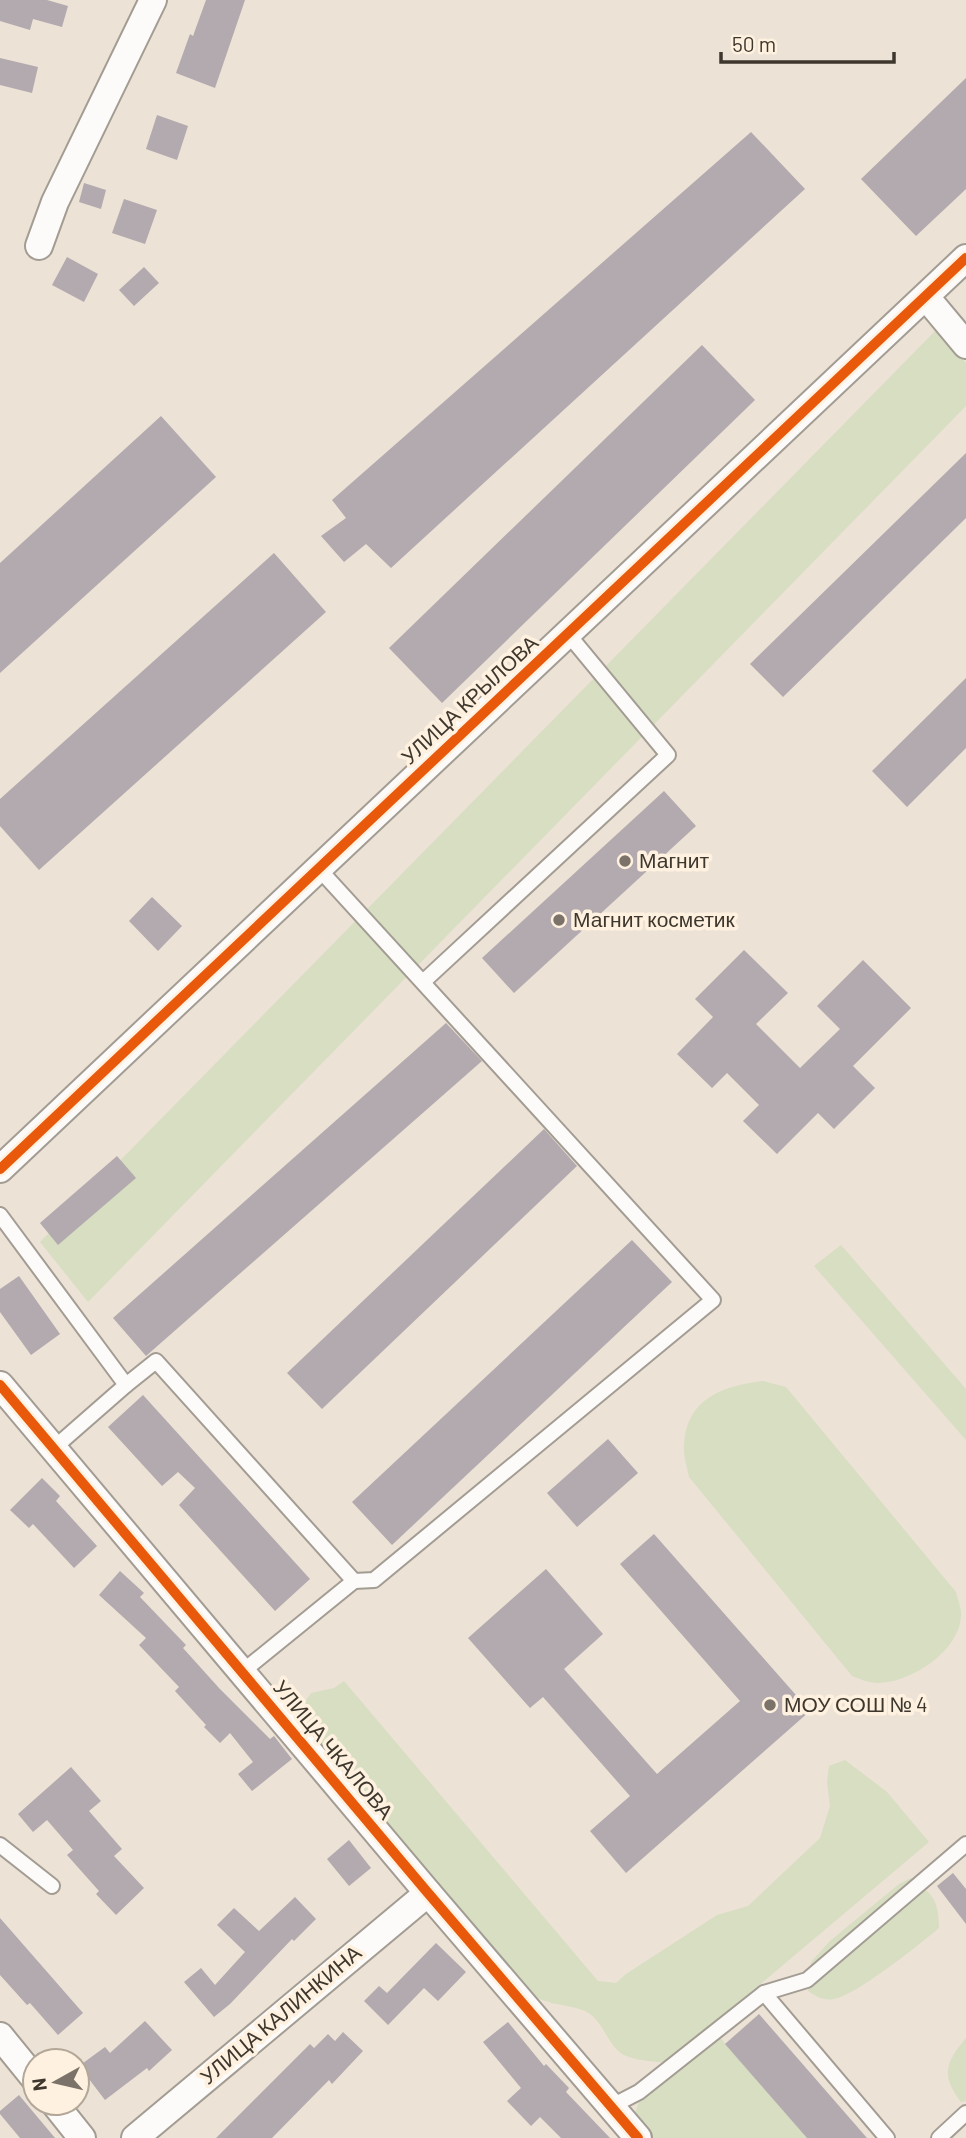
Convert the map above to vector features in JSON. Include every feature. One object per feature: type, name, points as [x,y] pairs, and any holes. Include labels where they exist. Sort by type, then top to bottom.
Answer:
[{"type":"street","points":[[39,246],[55,202],[153,0]]},
{"type":"street","name":"УЛИЦА КРЫЛОВА","points":[[0,1169],[966,258]]},
{"type":"street","points":[[926,297],[966,345]]},
{"type":"street","name":"УЛИЦА ЧКАЛОВА","points":[[0,1385],[638,2138]]},
{"type":"street","name":"УЛИЦА КАЛИНКИНА","points":[[135,2138],[428,1893]]},
{"type":"street","points":[[0,2036],[21,2062]]},
{"type":"street","points":[[65,2117],[82,2138]]},
{"type":"lane","points":[[423,982],[667,755],[568,634]]},
{"type":"lane","points":[[242,1672],[354,1581],[374,1580],[713,1300],[319,869]]},
{"type":"lane","points":[[0,1215],[126,1385]]},
{"type":"lane","points":[[54,1448],[156,1361],[354,1581]]},
{"type":"lane","points":[[0,1844],[52,1886]]},
{"type":"lane","points":[[610,2107],[639,2092],[764,1993],[807,1980],[966,1844]]},
{"type":"lane","points":[[764,1993],[887,2138]]},
{"type":"lane","points":[[939,2138],[966,2113]]},
{"type":"green space","points":[[938,328],[966,363],[966,406],[88,1302],[40,1242]]},
{"type":"green space","points":[[841,1245],[966,1389],[966,1440],[814,1266]]},
{"type":"green space","points":[[763,1381],[786,1387],[956,1592],[961,1613],[953,1640],[932,1662],[919,1671],[891,1682],[878,1683],[852,1676],[689,1477],[684,1444],[692,1415],[700,1405],[721,1391]]},
{"type":"green space","points":[[344,1681],[598,1981],[616,1983],[717,1915],[748,1906],[820,1838],[830,1806],[827,1782],[829,1766],[845,1760],[887,1792],[929,1842],[667,2063],[634,2058],[618,2051],[597,2020],[585,2011],[543,2000],[528,1993],[301,1722],[299,1711],[311,1693],[334,1688]]},
{"type":"green space","points":[[911,1878],[925,1889],[936,1904],[939,1928],[887,1968],[844,1996],[827,1999],[808,1991],[811,1962],[830,1941],[899,1884]]},
{"type":"green space","points":[[717,2034],[807,2138],[650,2138],[642,2129],[635,2113],[640,2099]]},
{"type":"green space","points":[[966,2038],[966,2101],[961,2102],[950,2084],[948,2069],[954,2054]]},
{"type":"building","points":[[0,0],[47,0],[68,6],[62,27],[33,19],[30,30],[0,21]]},
{"type":"building","points":[[206,0],[245,0],[215,88],[176,73]]},
{"type":"building","points":[[0,58],[38,67],[32,93],[0,85]]},
{"type":"building","points":[[966,78],[966,189],[916,236],[861,179]]},
{"type":"building","points":[[157,115],[188,126],[177,160],[146,149]]},
{"type":"building","points":[[751,132],[805,189],[391,568],[366,544],[344,562],[321,536],[346,518],[332,500]]},
{"type":"building","points":[[84,183],[106,190],[101,209],[79,202]]},
{"type":"building","points":[[124,199],[157,210],[145,244],[112,233]]},
{"type":"building","points":[[67,257],[98,274],[84,302],[52,285]]},
{"type":"building","points":[[144,267],[159,283],[134,306],[119,290]]},
{"type":"building","points":[[702,345],[755,400],[442,703],[389,648]]},
{"type":"building","points":[[161,416],[216,477],[0,673],[0,563]]},
{"type":"building","points":[[966,453],[966,518],[783,697],[750,664]]},
{"type":"building","points":[[274,553],[326,612],[39,870],[0,826],[0,799]]},
{"type":"building","points":[[966,678],[966,748],[907,807],[872,771]]},
{"type":"building","points":[[664,791],[696,826],[514,993],[482,958]]},
{"type":"building","points":[[152,897],[182,926],[158,951],[129,921]]},
{"type":"building","points":[[744,950],[788,993],[756,1024],[800,1068],[840,1029],[817,1006],[863,960],[911,1008],[853,1066],[875,1088],[834,1129],[818,1113],[777,1154],[743,1121],[759,1105],[727,1073],[712,1088],[677,1054],[713,1017],[695,999]]},
{"type":"building","points":[[446,1023],[482,1061],[146,1356],[113,1318]]},
{"type":"building","points":[[544,1129],[577,1166],[322,1409],[287,1373]]},
{"type":"building","points":[[117,1156],[136,1178],[58,1245],[40,1223]]},
{"type":"building","points":[[632,1240],[672,1282],[392,1545],[352,1502]]},
{"type":"building","points":[[19,1276],[60,1334],[31,1355],[0,1312],[0,1289]]},
{"type":"building","points":[[143,1395],[310,1579],[275,1611],[179,1505],[195,1488],[178,1472],[162,1486],[108,1427]]},
{"type":"building","points":[[608,1439],[638,1473],[577,1527],[547,1493]]},
{"type":"building","points":[[42,1478],[60,1496],[56,1501],[97,1546],[74,1568],[33,1524],[29,1528],[10,1510]]},
{"type":"building","name":"МОУ СОШ № 4","points":[[654,1534],[810,1711],[626,1873],[590,1831],[630,1796],[543,1697],[530,1708],[468,1638],[546,1569],[603,1634],[564,1669],[657,1774],[740,1701],[620,1564]]},
{"type":"building","points":[[120,1571],[144,1593],[140,1597],[186,1645],[183,1648],[219,1688],[270,1739],[274,1736],[292,1759],[252,1791],[238,1774],[253,1762],[230,1733],[220,1743],[204,1727],[206,1725],[175,1691],[179,1687],[139,1645],[146,1638],[99,1595]]},
{"type":"building","points":[[71,1767],[101,1801],[89,1811],[122,1849],[114,1856],[144,1888],[116,1915],[96,1894],[99,1891],[67,1855],[73,1850],[47,1820],[33,1832],[18,1814]]},
{"type":"building","points":[[349,1840],[371,1868],[349,1886],[327,1859]]},
{"type":"building","points":[[953,1873],[966,1889],[966,1924],[937,1886]]},
{"type":"building","points":[[295,1897],[316,1919],[294,1941],[292,1939],[230,2004],[214,2017],[184,1982],[201,1968],[215,1985],[245,1952],[217,1925],[234,1908],[259,1931]]},
{"type":"building","points":[[0,1918],[83,2013],[58,2035],[30,2003],[27,2005],[0,1975]]},
{"type":"building","points":[[436,1943],[466,1972],[438,2001],[424,1988],[388,2025],[364,2001],[379,1986],[387,1993]]},
{"type":"building","points":[[759,2014],[867,2138],[807,2138],[725,2044]]},
{"type":"building","points":[[145,2021],[172,2050],[149,2071],[147,2068],[105,2100],[91,2082],[91,2057],[105,2047],[110,2053]]},
{"type":"building","points":[[508,2022],[544,2066],[546,2064],[569,2088],[566,2092],[610,2138],[561,2138],[540,2117],[531,2126],[507,2101],[521,2088],[483,2042]]},
{"type":"building","points":[[343,2032],[363,2051],[332,2084],[329,2080],[272,2138],[216,2138],[310,2044],[314,2048],[328,2034],[335,2041]]},
{"type":"building","points":[[19,2095],[21,2117],[37,2117],[55,2138],[20,2138],[0,2111]]},
{"type":"cycle path","points":[[0,1169],[966,258]]},
{"type":"cycle path","points":[[0,1385],[638,2138]]},
{"type":"place","name":"Магнит","points":[[625,861]]},
{"type":"place","name":"Магнит косметик","points":[[559,920]]},
{"type":"place","name":"МОУ СОШ № 4","points":[[770,1705]]}]
